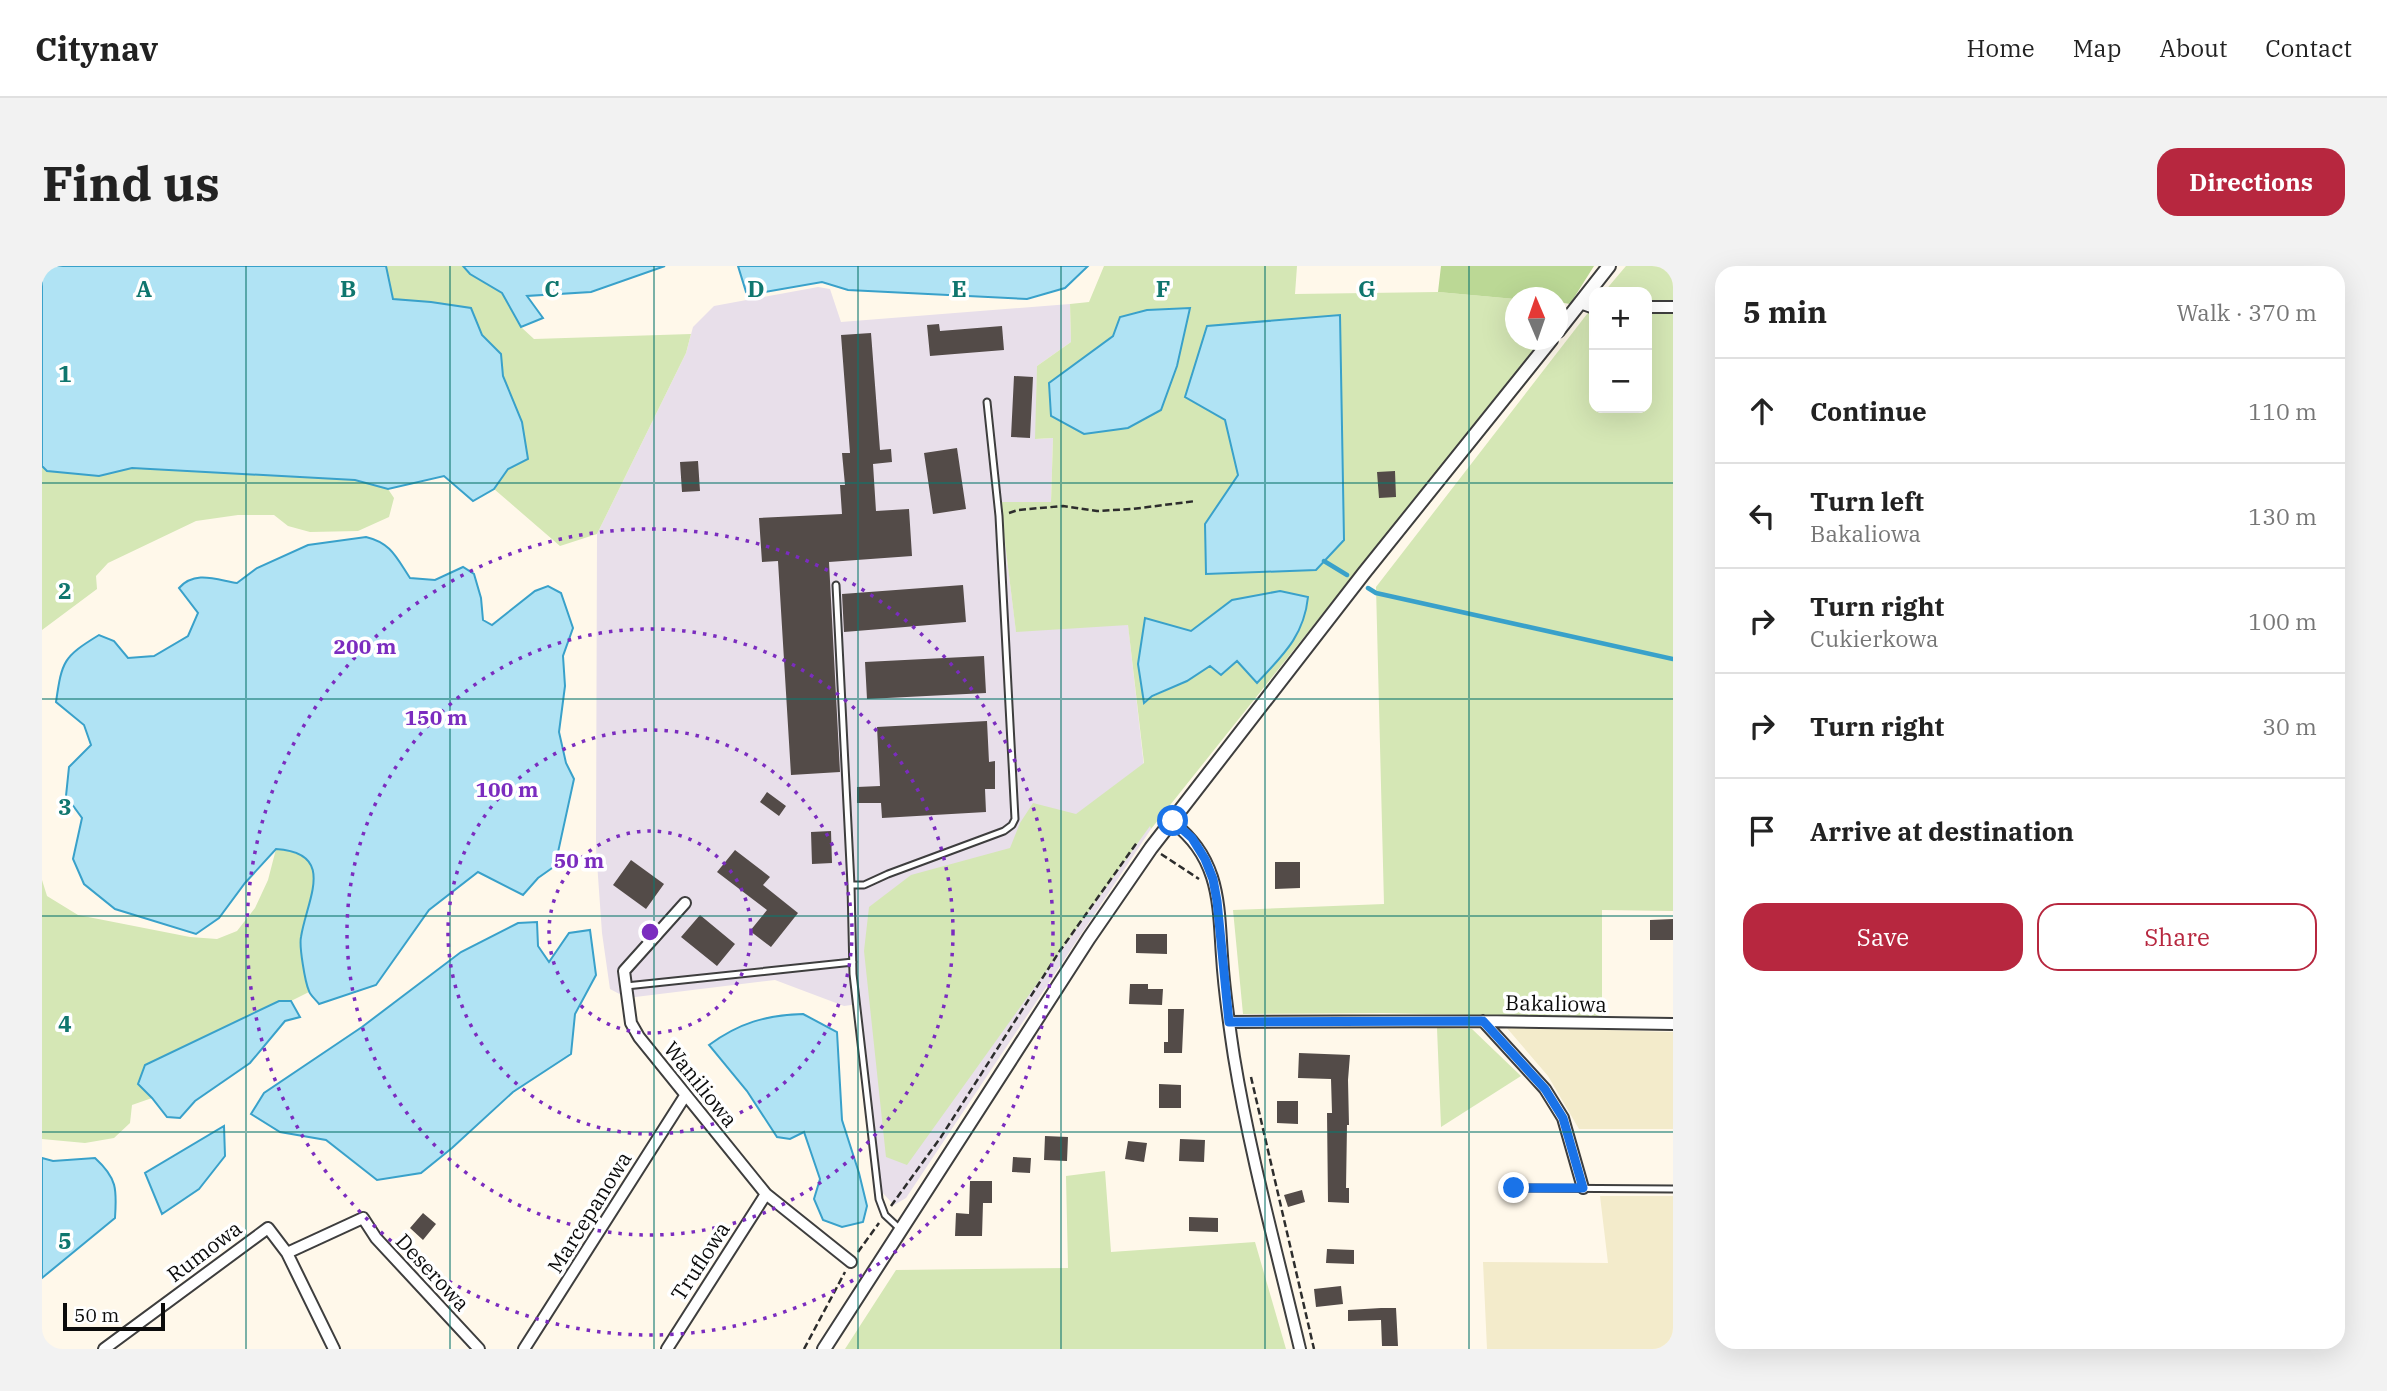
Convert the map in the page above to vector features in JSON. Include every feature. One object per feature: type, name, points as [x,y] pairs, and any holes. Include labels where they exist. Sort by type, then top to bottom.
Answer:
[{"type":"street","points":[[1568,318],[1609,266]]},
{"type":"street","points":[[1580,303],[1589,306]]},
{"type":"street","points":[[1652,307],[1673,307]]},
{"type":"street","points":[[824,1349],[1089,938],[1151,848],[1364,573],[1543,350]]},
{"type":"street","points":[[1173,821],[1192,838],[1213,879],[1234,1059],[1300,1349]]},
{"type":"street","name":"Waniliowa","points":[[685,902],[624,971],[631,1023],[685,1096],[766,1194],[851,1262]]},
{"type":"street","points":[[1483,1021],[1545,1089],[1563,1118],[1583,1188]]},
{"type":"street","name":"Bakaliowa","points":[[1229,1022],[1483,1021],[1673,1024]]},
{"type":"street","name":"Marcepanowa","points":[[524,1349],[685,1096]]},
{"type":"street","name":"Truflowa","points":[[667,1349],[766,1194]]},
{"type":"street","name":"Deserowa","points":[[286,1253],[363,1218],[376,1238],[479,1349]]},
{"type":"street","name":"Rumowa","points":[[104,1349],[268,1228],[286,1253]]},
{"type":"street","points":[[286,1253],[334,1349]]},
{"type":"street","points":[[122,1337],[128,1349]]},
{"type":"lane","points":[[851,885],[864,885],[1004,831],[1015,819],[999,516],[987,402]]},
{"type":"lane","points":[[836,585],[853,962],[879,1199],[885,1215],[900,1229]]},
{"type":"lane","points":[[626,986],[853,962]]},
{"type":"lane","points":[[1514,1188],[1673,1189]]},
{"type":"path","points":[[999,516],[1018,510],[1063,506],[1097,511],[1196,501]]},
{"type":"path","points":[[804,1349],[851,1262],[941,1137],[1059,952],[1138,841]]},
{"type":"path","points":[[1158,852],[1201,880],[1213,879]]},
{"type":"path","points":[[1249,1067],[1314,1349]]},
{"type":"shaded area","points":[[818,287],[830,289],[841,322],[1070,304],[1071,342],[1037,366],[1036,439],[1053,438],[1051,502],[1000,502],[1016,631],[1128,624],[1151,829],[906,1198],[894,1205],[876,1186],[859,1004],[844,1006],[775,980],[627,998],[610,989],[602,933],[596,848],[597,534],[686,353],[693,327],[714,306]]},
{"type":"shaded area","points":[[1506,1027],[1673,1032],[1673,1129],[1579,1129],[1548,1076]]},
{"type":"shaded area","points":[[1600,1196],[1673,1196],[1673,1349],[1487,1349],[1483,1262],[1608,1263]]},
{"type":"green space","points":[[386,266],[463,266],[470,274],[502,293],[521,327],[534,339],[691,334],[686,353],[597,534],[560,546],[494,489],[508,469],[522,422],[503,376],[501,354],[482,335],[471,308],[392,300]]},
{"type":"green space","points":[[1104,266],[1297,266],[1295,294],[1438,292],[1505,298],[1505,350],[1533,350],[1151,829],[1150,826],[907,1165],[886,1157],[864,951],[869,907],[911,875],[1010,848],[1020,823],[1033,803],[1076,814],[1144,763],[1128,625],[1016,632],[1000,502],[1051,502],[1053,438],[1035,439],[1037,366],[1071,342],[1070,304],[1089,302]],"holes":[[[1114,336],[1085,434],[1049,383]],[[1225,420],[1316,570],[1205,524],[1238,475]],[[1232,600],[1257,683],[1237,661],[1210,665],[1187,681],[1152,697],[1191,631]]]},
{"type":"green space","points":[[1441,266],[1594,266],[1570,304],[1568,287],[1505,287],[1505,298],[1438,292]]},
{"type":"green space","points":[[1626,266],[1673,266],[1673,911],[1602,910],[1602,1018],[1383,1013],[1243,1014],[1233,910],[1384,904],[1376,587],[1559,350],[1568,350],[1568,339],[1589,311],[1589,413],[1652,413],[1652,287],[1608,287]]},
{"type":"green space","points":[[42,466],[48,471],[99,476],[132,468],[355,480],[388,489],[394,498],[389,517],[358,531],[310,532],[288,526],[274,515],[238,515],[196,521],[108,563],[96,576],[97,589],[42,630]]},
{"type":"green space","points":[[276,849],[295,853],[307,860],[312,869],[312,894],[301,937],[309,992],[291,1001],[279,1001],[145,1065],[138,1084],[152,1098],[132,1105],[130,1123],[114,1138],[85,1143],[42,1139],[42,880],[47,896],[78,915],[190,937],[217,939],[237,931],[255,908],[268,880]]},
{"type":"green space","points":[[1437,1028],[1472,1029],[1521,1076],[1441,1127]]},
{"type":"green space","points":[[1105,1171],[1111,1252],[1255,1242],[1286,1349],[845,1349],[896,1270],[1068,1268],[1066,1176]]},
{"type":"water","points":[[42,266],[386,266],[393,299],[471,308],[482,335],[501,354],[503,376],[522,422],[528,459],[508,469],[494,489],[473,501],[444,476],[388,489],[355,480],[132,468],[99,476],[47,471],[42,466]]},
{"type":"water","points":[[463,266],[665,266],[591,292],[527,296],[543,318],[521,327],[502,293],[470,274]]},
{"type":"water","points":[[738,266],[1088,266],[1065,288],[1027,299],[848,290],[822,282],[747,295]]},
{"type":"water","points":[[1190,308],[1177,366],[1161,410],[1128,428],[1084,434],[1051,416],[1049,383],[1113,336],[1120,317],[1147,310]]},
{"type":"water","points":[[1340,315],[1344,540],[1316,570],[1206,574],[1205,524],[1238,475],[1225,420],[1185,397],[1207,326]]},
{"type":"water","points":[[366,537],[387,547],[410,578],[435,580],[463,567],[474,574],[481,598],[483,620],[492,625],[535,591],[548,586],[561,593],[573,628],[563,656],[565,686],[559,732],[566,763],[574,779],[555,866],[538,878],[523,895],[478,872],[429,910],[376,985],[319,1004],[307,986],[301,948],[314,880],[306,859],[295,852],[276,849],[245,883],[219,918],[196,934],[115,909],[84,884],[73,859],[82,818],[66,796],[69,767],[91,745],[84,725],[56,702],[66,661],[99,635],[114,641],[128,658],[154,656],[188,636],[198,613],[179,588],[185,582],[206,578],[237,583],[257,568],[308,545]]},
{"type":"water","points":[[1280,591],[1308,597],[1306,611],[1291,644],[1257,683],[1237,661],[1221,675],[1210,666],[1187,681],[1152,696],[1144,703],[1138,664],[1145,618],[1191,631],[1232,600]]},
{"type":"water","points":[[537,922],[538,946],[549,962],[569,933],[590,930],[596,975],[575,1014],[571,1054],[513,1092],[421,1173],[377,1180],[326,1140],[280,1132],[251,1114],[264,1093],[362,1027],[461,952],[518,923]]},
{"type":"water","points":[[279,1001],[291,1001],[300,1017],[285,1021],[250,1063],[195,1101],[180,1118],[167,1117],[138,1084],[145,1065]]},
{"type":"water","points":[[803,1014],[837,1032],[842,1120],[867,1206],[863,1222],[842,1227],[823,1220],[814,1199],[820,1179],[804,1132],[790,1139],[777,1137],[747,1091],[709,1045],[731,1031],[753,1022],[777,1016]]},
{"type":"water","points":[[224,1126],[225,1156],[199,1189],[162,1214],[145,1173]]},
{"type":"water","points":[[42,1158],[53,1161],[95,1158],[112,1178],[116,1199],[115,1218],[42,1278]]},
{"type":"building","points":[[939,324],[940,331],[1002,326],[1004,350],[930,356],[927,325]]},
{"type":"building","points":[[871,333],[880,450],[891,449],[892,462],[873,464],[876,511],[909,509],[912,556],[829,562],[840,772],[791,775],[778,561],[762,562],[759,518],[842,514],[840,485],[845,485],[842,453],[850,453],[841,335]]},
{"type":"building","points":[[1014,376],[1033,377],[1030,438],[1011,437]]},
{"type":"building","points":[[957,448],[966,509],[933,514],[924,453]]},
{"type":"building","points":[[698,461],[700,491],[682,492],[680,462]]},
{"type":"building","points":[[1395,471],[1396,497],[1379,498],[1377,472]]},
{"type":"building","points":[[963,585],[966,622],[844,632],[842,594]]},
{"type":"building","points":[[984,656],[986,693],[867,699],[865,662]]},
{"type":"building","points":[[987,721],[989,762],[995,761],[995,789],[985,789],[986,812],[882,818],[881,803],[857,803],[857,787],[880,786],[877,727]]},
{"type":"building","points":[[767,792],[786,806],[779,816],[760,802]]},
{"type":"building","points":[[831,831],[832,863],[812,864],[811,832]]},
{"type":"building","points":[[735,850],[770,877],[763,885],[798,913],[771,947],[750,931],[767,910],[717,872]]},
{"type":"building","points":[[631,860],[664,884],[646,909],[613,885]]},
{"type":"building","points":[[1275,862],[1300,862],[1300,888],[1275,889]]},
{"type":"building","points":[[700,915],[735,944],[717,966],[681,937]]},
{"type":"building","points":[[1673,919],[1673,940],[1650,940],[1650,920]]},
{"type":"building","points":[[1136,934],[1167,934],[1167,954],[1136,953]]},
{"type":"building","points":[[1130,984],[1148,984],[1148,989],[1163,989],[1162,1005],[1129,1004]]},
{"type":"building","points":[[1168,1009],[1184,1009],[1182,1053],[1164,1053],[1164,1042],[1168,1042]]},
{"type":"building","points":[[1299,1053],[1350,1055],[1346,1188],[1349,1188],[1349,1203],[1328,1202],[1327,1113],[1332,1113],[1331,1079],[1298,1078]]},
{"type":"building","points":[[1159,1084],[1181,1085],[1181,1108],[1159,1108]]},
{"type":"building","points":[[1277,1101],[1298,1101],[1298,1124],[1277,1123]]},
{"type":"building","points":[[1045,1136],[1068,1137],[1067,1161],[1044,1160]]},
{"type":"building","points":[[1180,1139],[1205,1140],[1204,1162],[1179,1161]]},
{"type":"building","points":[[1128,1141],[1147,1143],[1144,1162],[1125,1159]]},
{"type":"building","points":[[1013,1157],[1031,1158],[1030,1173],[1012,1172]]},
{"type":"building","points":[[970,1181],[992,1181],[992,1203],[983,1203],[982,1236],[955,1236],[956,1213],[969,1214]]},
{"type":"building","points":[[1302,1190],[1305,1202],[1288,1207],[1284,1195]]},
{"type":"building","points":[[423,1213],[436,1224],[423,1240],[410,1228]]},
{"type":"building","points":[[1189,1217],[1218,1218],[1218,1232],[1189,1231]]},
{"type":"building","points":[[1327,1249],[1354,1250],[1354,1264],[1326,1263]]},
{"type":"building","points":[[1341,1286],[1343,1304],[1316,1307],[1314,1289]]},
{"type":"building","points":[[1396,1308],[1398,1346],[1382,1346],[1381,1320],[1348,1321],[1348,1310]]},
{"type":"waterway","points":[[1324,561],[1347,575]]},
{"type":"waterway","points":[[1368,588],[1376,593],[1673,659]]},
{"type":"route","points":[[1173,821],[1192,838],[1213,879],[1229,1022],[1483,1021],[1545,1089],[1563,1118],[1583,1188],[1514,1188]]}]
